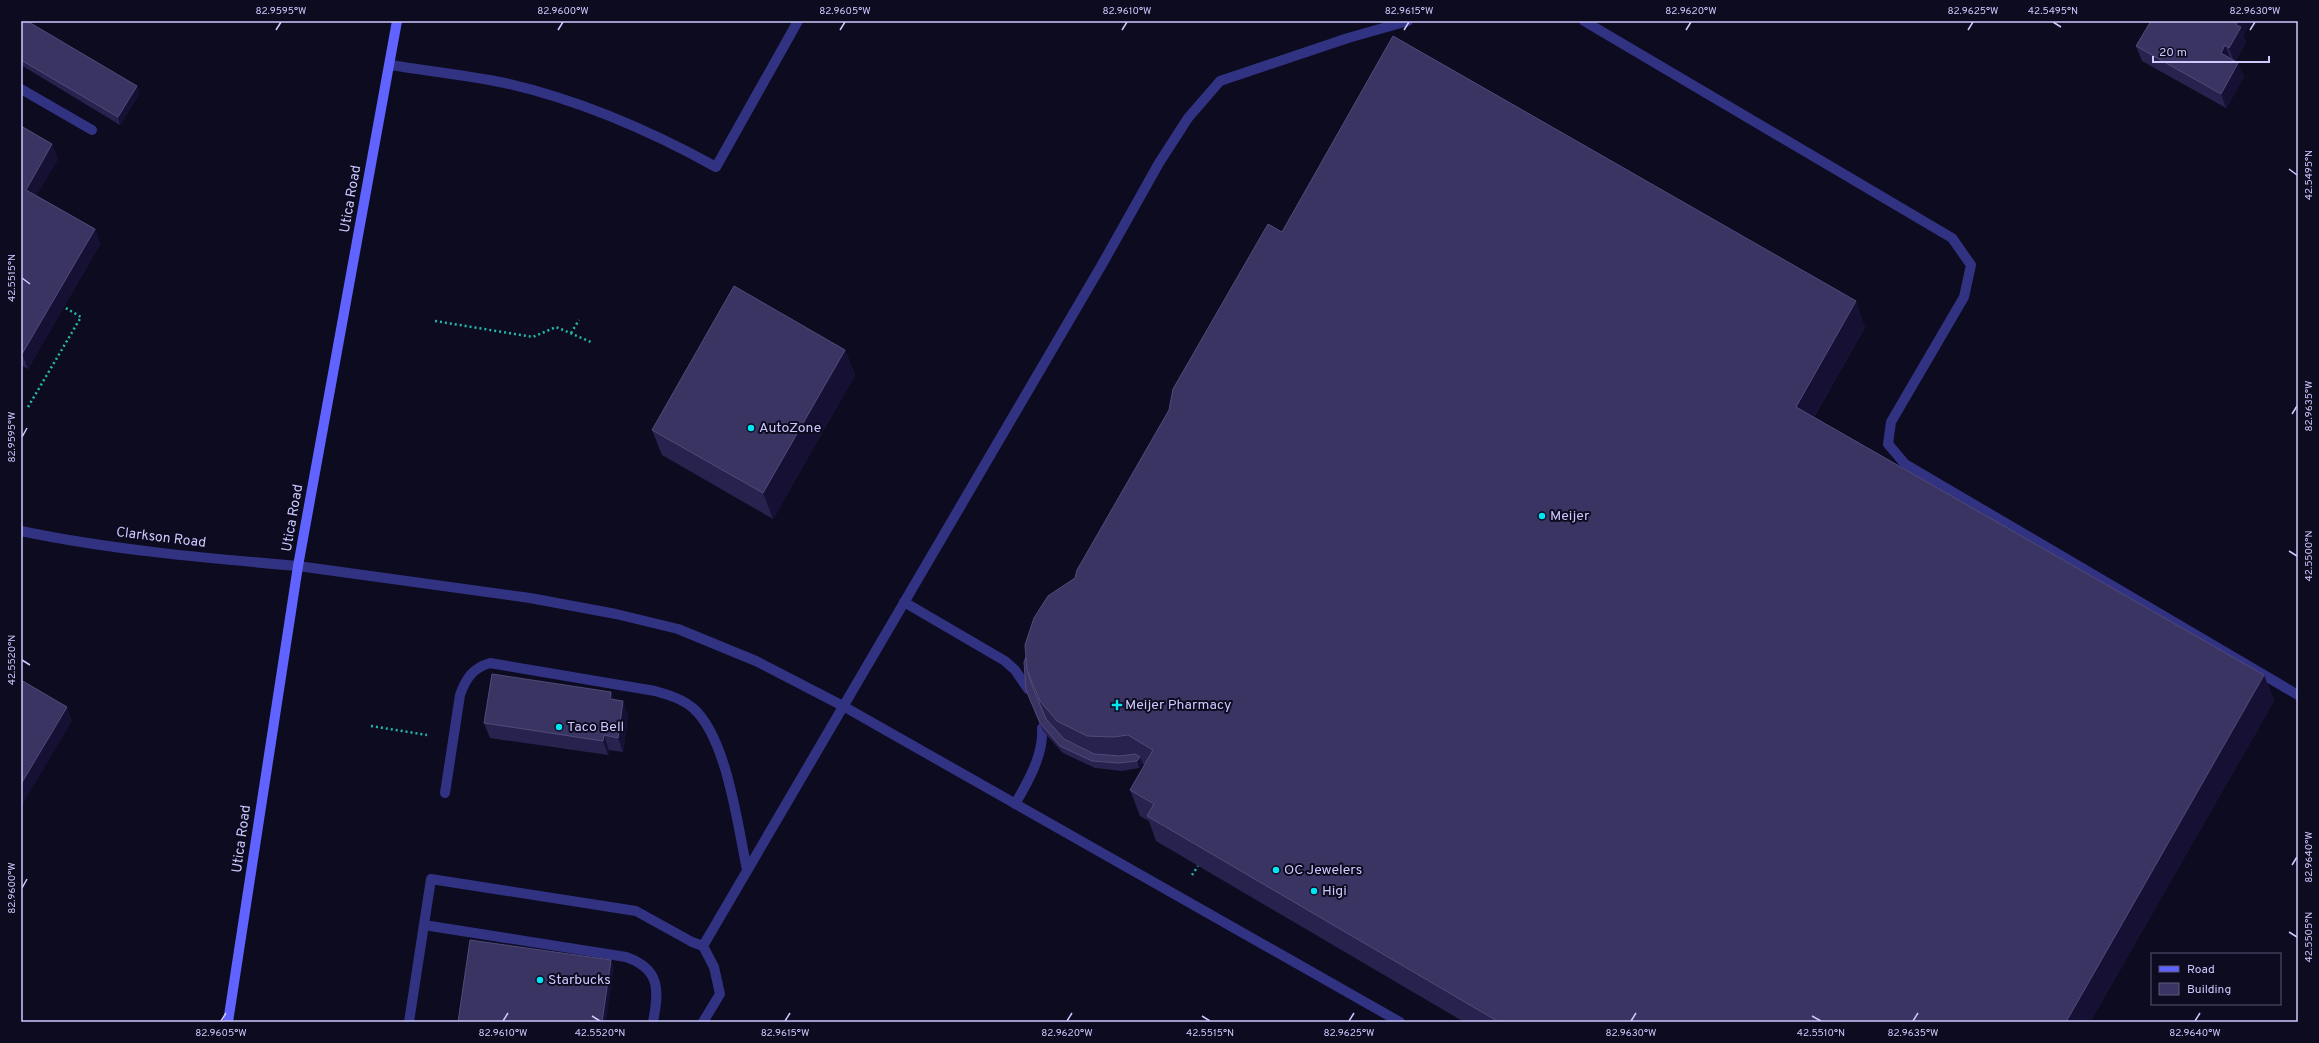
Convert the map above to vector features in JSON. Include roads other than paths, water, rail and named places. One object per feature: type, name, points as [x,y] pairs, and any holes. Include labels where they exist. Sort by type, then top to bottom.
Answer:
[{"type":"main road","name":"Utica Road","points":[[228,1022],[298,566],[397,21]]},
{"type":"street","points":[[390,65],[504,83],[599,110],[671,142],[716,167],[798,21]]},
{"type":"street","points":[[703,946],[842,706],[1104,261],[1159,163],[1188,118],[1220,81],[1348,38],[1408,21]]},
{"type":"street","points":[[1584,21],[1952,238],[1971,265],[1964,297],[1891,422],[1888,444],[1906,464],[2298,695]]},
{"type":"street","points":[[21,89],[92,130]]},
{"type":"street","name":"Clarkson Road","points":[[21,531],[67,541],[141,551],[298,566],[530,598],[616,614],[678,629],[756,661],[842,706],[1400,1022]]},
{"type":"street","points":[[904,602],[1005,661],[1015,670],[1028,689]]},
{"type":"street","points":[[445,793],[460,695],[464,683],[478,666],[490,663],[655,691],[680,699],[695,709],[713,735],[728,784],[747,870]]},
{"type":"street","points":[[1015,804],[1035,766],[1042,735],[1042,728]]},
{"type":"street","points":[[408,1022],[431,879],[636,912],[692,942],[703,946],[714,967],[720,994],[703,1022]]},
{"type":"street","points":[[424,925],[626,957],[636,960],[648,970],[656,983],[657,1002],[653,1022]]},
{"type":"place","name":"AutoZone","points":[[751,428]]},
{"type":"place","name":"Meijer","points":[[1542,516]]},
{"type":"place","name":"Meijer Pharmacy","points":[[1117,705]]},
{"type":"place","name":"Taco Bell","points":[[559,727]]},
{"type":"place","name":"OC Jewelers","points":[[1276,870]]},
{"type":"place","name":"Higi","points":[[1314,891]]},
{"type":"place","name":"Starbucks","points":[[540,980]]}]
